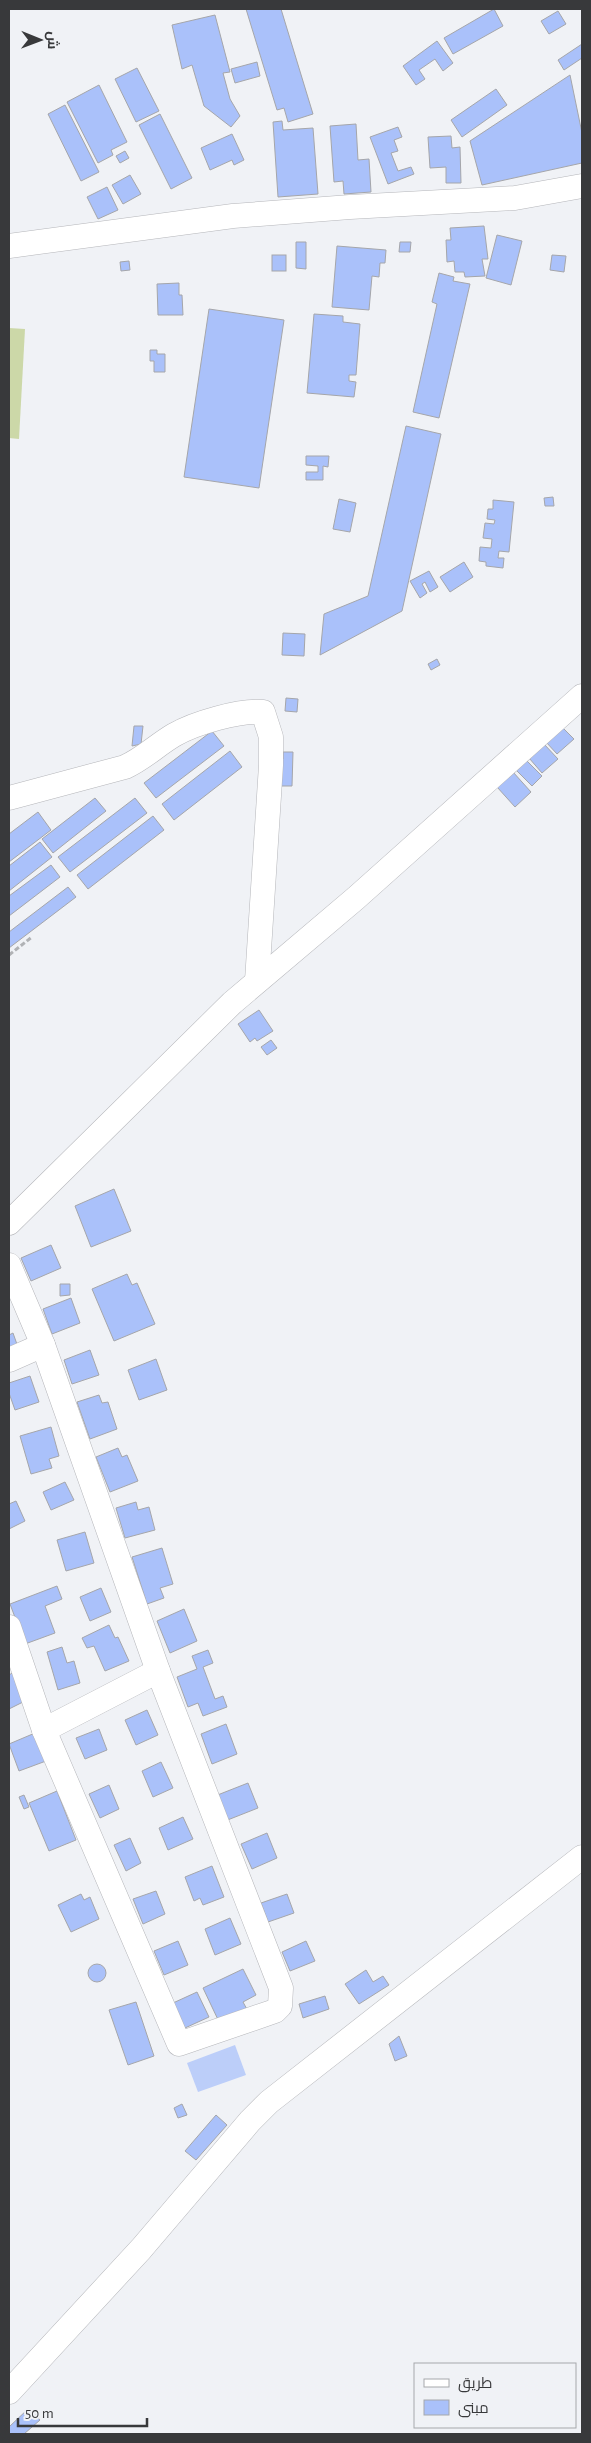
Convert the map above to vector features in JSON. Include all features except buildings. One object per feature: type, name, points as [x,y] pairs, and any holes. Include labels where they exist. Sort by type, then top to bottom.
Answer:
[{"type":"street","points":[[9,246],[233,216],[350,207],[515,198],[582,186]]},
{"type":"street","points":[[9,1223],[257,981],[356,898],[582,696]]},
{"type":"street","points":[[9,798],[125,767],[139,760],[175,734],[227,715],[249,711],[263,712],[271,737],[271,756],[257,981]]},
{"type":"street","points":[[9,1265],[43,1345],[158,1671],[281,1988],[280,2006],[275,2011],[179,2044],[44,1730],[9,1627]]},
{"type":"street","points":[[9,1360],[43,1345]]},
{"type":"street","points":[[44,1730],[158,1671]]},
{"type":"street","points":[[9,2392],[141,2249],[250,2121],[269,2102],[582,1857]]},
{"type":"path","points":[[9,955],[32,937]]},
{"type":"green space","points":[[9,328],[25,329],[19,439],[9,438]]},
{"type":"water","points":[[235,2045],[246,2075],[198,2092],[187,2063]]}]
